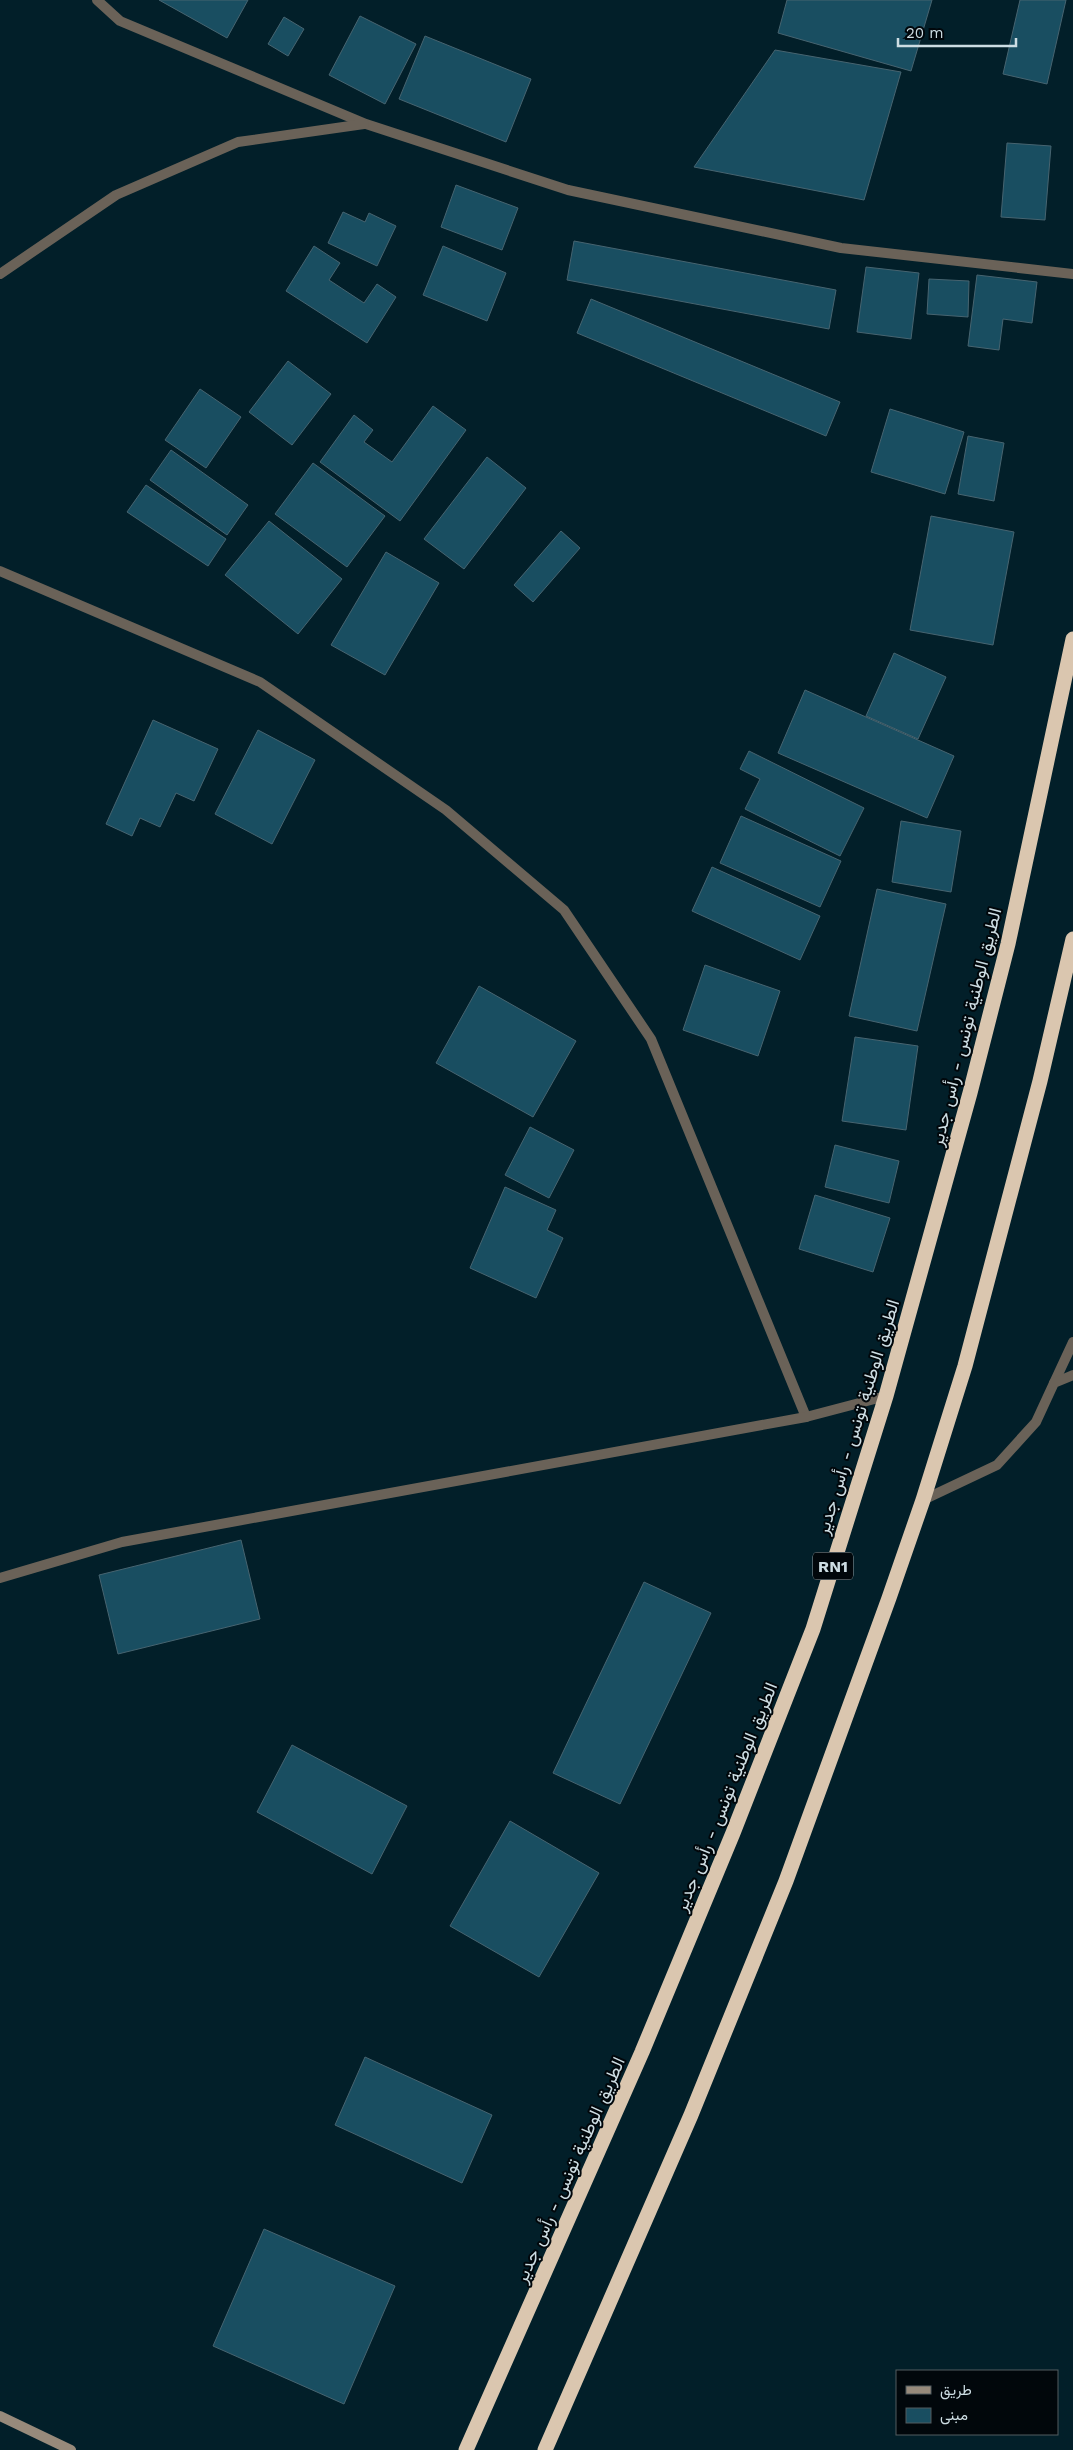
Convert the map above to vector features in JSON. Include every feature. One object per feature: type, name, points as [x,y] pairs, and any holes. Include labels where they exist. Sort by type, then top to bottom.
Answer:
[{"type":"highway","name":"الطريق الوطنية تونس - رأس جدير","points":[[466,2450],[638,2061],[733,1833],[813,1629],[886,1396],[970,1093],[1008,944],[1073,639]]},
{"type":"highway","points":[[545,2450],[691,2115],[786,1881],[923,1500],[970,1347],[1040,1081],[1073,939]]},
{"type":"street","points":[[97,0],[120,21],[366,124],[578,192],[841,248],[1073,274]]},
{"type":"street","points":[[0,274],[116,195],[238,142],[366,124]]},
{"type":"street","points":[[0,571],[260,682],[446,810],[564,910],[651,1039],[806,1417]]},
{"type":"street","points":[[923,1500],[997,1466],[1036,1422],[1073,1342]]},
{"type":"street","points":[[1054,1383],[1073,1374]]},
{"type":"street","points":[[0,1578],[122,1542],[806,1417],[886,1396]]},
{"type":"street","points":[[0,2416],[71,2450]]},
{"type":"building","points":[[159,0],[248,0],[227,38]]},
{"type":"building","points":[[787,0],[932,0],[911,71],[778,33]]},
{"type":"building","points":[[1020,0],[1066,0],[1047,84],[1003,74]]},
{"type":"building","points":[[360,16],[416,44],[385,104],[329,75]]},
{"type":"building","points":[[284,17],[304,29],[288,56],[268,44]]},
{"type":"building","points":[[425,36],[531,79],[506,142],[399,99]]},
{"type":"building","points":[[775,50],[901,72],[864,200],[694,167]]},
{"type":"building","points":[[1007,143],[1051,146],[1045,220],[1001,217]]},
{"type":"building","points":[[456,185],[518,208],[502,250],[441,227]]},
{"type":"building","points":[[343,212],[365,222],[369,213],[396,226],[377,266],[328,243]]},
{"type":"building","points":[[574,241],[836,290],[829,329],[567,280]]},
{"type":"building","points":[[314,246],[340,263],[329,280],[364,303],[377,284],[396,297],[367,343],[286,291]]},
{"type":"building","points":[[443,246],[506,273],[487,321],[423,295]]},
{"type":"building","points":[[866,267],[919,273],[911,339],[857,332]]},
{"type":"building","points":[[977,275],[1037,282],[1032,323],[1003,319],[999,350],[968,346]]},
{"type":"building","points":[[929,279],[969,281],[968,317],[927,314]]},
{"type":"building","points":[[591,299],[840,402],[826,436],[577,333]]},
{"type":"building","points":[[288,361],[331,394],[292,445],[249,412]]},
{"type":"building","points":[[200,389],[241,417],[206,468],[165,440]]},
{"type":"building","points":[[433,406],[466,430],[400,521],[320,462],[354,415],[373,430],[364,442],[392,462]]},
{"type":"building","points":[[890,409],[964,432],[945,494],[871,472]]},
{"type":"building","points":[[968,436],[1004,443],[994,501],[958,494]]},
{"type":"building","points":[[171,450],[248,505],[227,535],[150,480]]},
{"type":"building","points":[[487,457],[526,488],[464,569],[424,539]]},
{"type":"building","points":[[313,463],[385,516],[347,567],[275,514]]},
{"type":"building","points":[[146,485],[226,539],[208,566],[127,512]]},
{"type":"building","points":[[931,516],[1014,532],[993,645],[910,630]]},
{"type":"building","points":[[269,521],[342,579],[298,634],[225,575]]},
{"type":"building","points":[[561,531],[580,548],[533,602],[514,585]]},
{"type":"building","points":[[386,552],[439,583],[385,675],[331,645]]},
{"type":"building","points":[[894,653],[946,677],[918,739],[866,716]]},
{"type":"building","points":[[805,690],[954,756],[927,818],[778,753]]},
{"type":"building","points":[[153,720],[218,749],[194,801],[176,793],[160,827],[140,818],[132,836],[106,824]]},
{"type":"building","points":[[258,730],[315,760],[272,844],[215,814]]},
{"type":"building","points":[[749,751],[864,808],[840,856],[745,809],[760,779],[740,769]]},
{"type":"building","points":[[741,816],[841,861],[820,907],[720,863]]},
{"type":"building","points":[[901,821],[961,831],[951,892],[892,882]]},
{"type":"building","points":[[712,867],[820,916],[800,960],[692,911]]},
{"type":"building","points":[[877,889],[946,904],[917,1031],[849,1016]]},
{"type":"building","points":[[705,965],[780,991],[758,1056],[683,1030]]},
{"type":"building","points":[[479,986],[576,1041],[533,1117],[436,1063]]},
{"type":"building","points":[[855,1037],[918,1046],[906,1130],[842,1121]]},
{"type":"building","points":[[530,1127],[574,1150],[549,1198],[505,1175]]},
{"type":"building","points":[[835,1145],[899,1161],[889,1203],[825,1187]]},
{"type":"building","points":[[505,1187],[556,1210],[547,1230],[563,1238],[536,1298],[470,1268]]},
{"type":"building","points":[[815,1195],[890,1218],[873,1272],[799,1249]]},
{"type":"building","points":[[241,1540],[260,1619],[118,1654],[99,1575]]},
{"type":"building","points":[[644,1582],[711,1613],[620,1804],[553,1773]]},
{"type":"building","points":[[292,1745],[407,1806],[372,1874],[257,1812]]},
{"type":"building","points":[[510,1821],[599,1873],[539,1977],[450,1926]]},
{"type":"building","points":[[365,2057],[492,2115],[462,2183],[335,2125]]},
{"type":"building","points":[[264,2229],[395,2286],[344,2404],[213,2346]]}]
